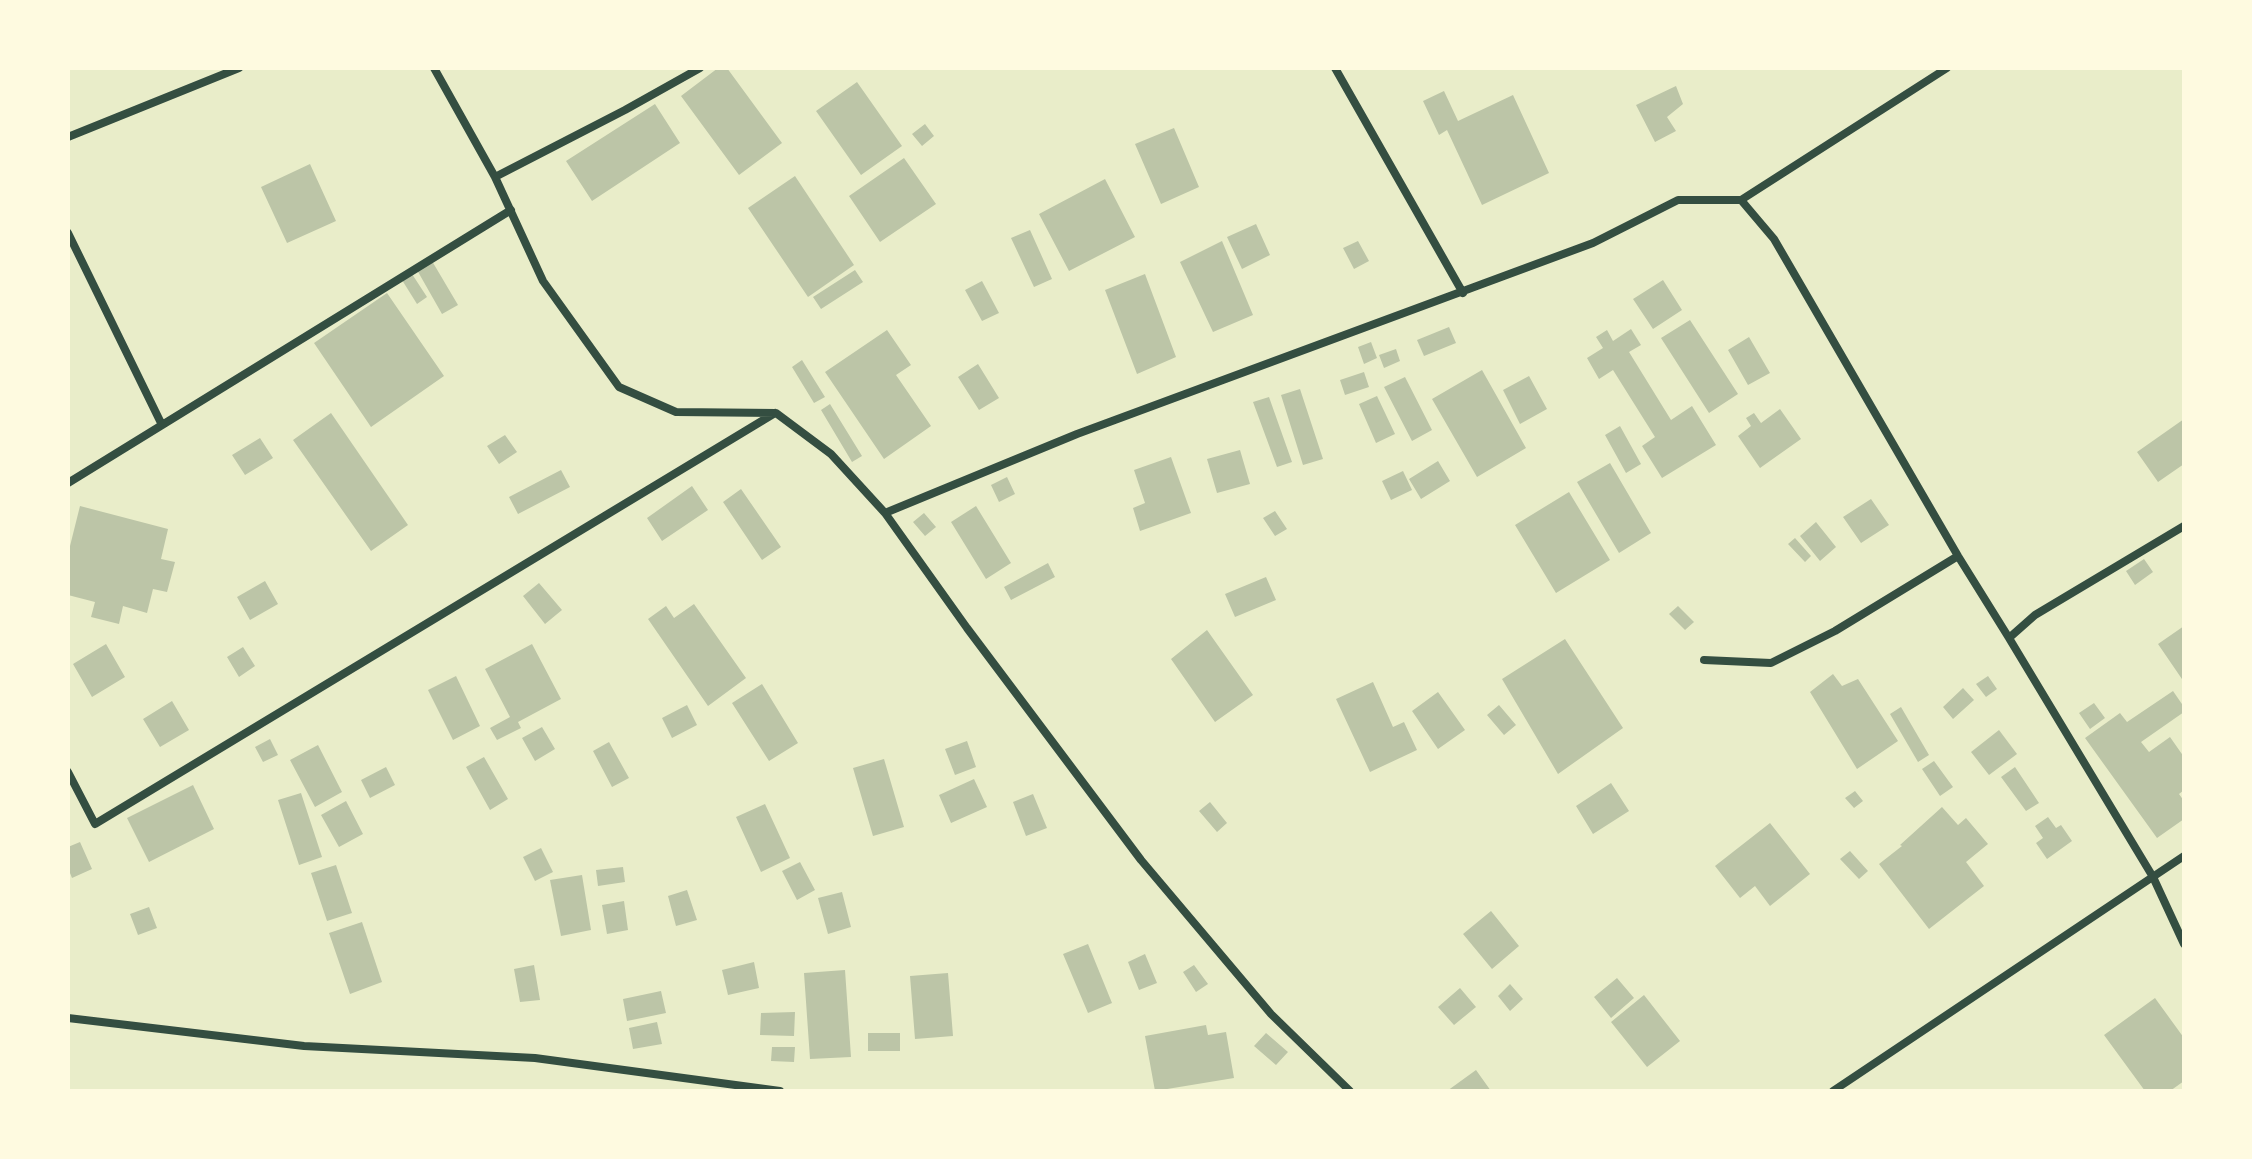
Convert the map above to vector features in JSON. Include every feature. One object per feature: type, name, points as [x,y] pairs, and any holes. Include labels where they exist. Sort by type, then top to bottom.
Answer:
[{"type":"street","points":[[68,137],[239,68]]},
{"type":"street","points":[[434,68],[495,177],[543,281],[619,387],[676,412],[776,413],[831,454],[885,513],[1141,860],[1271,1014],[1350,1091]]},
{"type":"street","points":[[495,177],[700,68]]},
{"type":"street","points":[[1335,68],[1463,293]]},
{"type":"street","points":[[885,513],[1077,434],[1593,243],[1678,200],[1741,200],[1947,68]]},
{"type":"street","points":[[1741,200],[1774,239],[1958,556],[2153,877],[2184,944]]},
{"type":"street","points":[[68,483],[511,210]]},
{"type":"street","points":[[68,233],[162,425]]},
{"type":"street","points":[[68,772],[95,824],[776,413]]},
{"type":"street","points":[[2009,638],[2035,615],[2184,526]]},
{"type":"street","points":[[1704,660],[1771,663],[1835,631],[1958,556]]},
{"type":"street","points":[[1833,1091],[2184,856]]},
{"type":"street","points":[[68,1018],[304,1046],[535,1058],[780,1091]]},
{"type":"building","points":[[718,68],[727,68],[782,143],[739,175],[681,96]]},
{"type":"building","points":[[857,82],[902,146],[861,175],[816,111]]},
{"type":"building","points":[[1676,86],[1683,104],[1667,117],[1676,131],[1655,142],[1636,105]]},
{"type":"building","points":[[1444,91],[1458,121],[1513,95],[1549,173],[1482,205],[1447,130],[1439,135],[1423,101]]},
{"type":"building","points":[[655,104],[680,143],[592,201],[566,161]]},
{"type":"building","points":[[925,124],[934,136],[922,146],[912,134]]},
{"type":"building","points":[[1174,128],[1199,187],[1161,204],[1135,144]]},
{"type":"building","points":[[904,158],[936,204],[880,242],[849,196]]},
{"type":"building","points":[[310,164],[336,221],[287,243],[261,187]]},
{"type":"building","points":[[795,176],[854,265],[808,297],[748,208]]},
{"type":"building","points":[[1105,179],[1135,237],[1069,271],[1039,214]]},
{"type":"building","points":[[1256,224],[1270,255],[1242,269],[1227,237]]},
{"type":"building","points":[[1030,230],[1052,279],[1034,287],[1011,238]]},
{"type":"building","points":[[1222,241],[1253,315],[1213,332],[1180,262]]},
{"type":"building","points":[[1358,241],[1369,261],[1354,269],[1343,248]]},
{"type":"building","points":[[432,261],[458,305],[442,314],[417,270]]},
{"type":"building","points":[[855,270],[863,282],[821,309],[813,297]]},
{"type":"building","points":[[412,274],[427,297],[417,304],[402,280]]},
{"type":"building","points":[[1145,274],[1176,357],[1137,374],[1105,290]]},
{"type":"building","points":[[1663,280],[1682,310],[1653,329],[1633,299]]},
{"type":"building","points":[[982,281],[999,313],[982,321],[965,290]]},
{"type":"building","points":[[387,293],[444,376],[371,427],[314,343]]},
{"type":"building","points":[[1690,320],[1738,394],[1709,413],[1661,338]]},
{"type":"building","points":[[1449,327],[1456,343],[1424,356],[1417,340]]},
{"type":"building","points":[[1631,329],[1641,345],[1629,352],[1671,420],[1692,406],[1716,445],[1662,478],[1642,446],[1655,437],[1613,370],[1599,379],[1587,358],[1603,348],[1596,337],[1607,330],[1613,341]]},
{"type":"building","points":[[887,330],[911,365],[896,375],[931,426],[884,459],[825,372]]},
{"type":"building","points":[[1749,337],[1770,373],[1748,385],[1728,350]]},
{"type":"building","points":[[1371,342],[1377,358],[1364,364],[1358,347]]},
{"type":"building","points":[[1396,349],[1400,361],[1384,368],[1379,355]]},
{"type":"building","points":[[802,360],[825,397],[814,403],[792,367]]},
{"type":"building","points":[[978,364],[999,398],[979,410],[958,377]]},
{"type":"building","points":[[1482,370],[1526,448],[1477,477],[1432,399]]},
{"type":"building","points":[[1364,372],[1369,387],[1345,395],[1340,380]]},
{"type":"building","points":[[1529,376],[1547,409],[1520,424],[1503,390]]},
{"type":"building","points":[[1405,377],[1432,430],[1412,441],[1384,387]]},
{"type":"building","points":[[1300,389],[1323,459],[1303,465],[1281,395]]},
{"type":"building","points":[[1377,396],[1395,434],[1376,443],[1359,404]]},
{"type":"building","points":[[1269,397],[1292,462],[1277,467],[1253,402]]},
{"type":"building","points":[[830,404],[862,456],[852,462],[821,410]]},
{"type":"building","points":[[1780,409],[1801,439],[1760,468],[1738,436],[1751,426],[1746,418],[1754,413],[1761,423]]},
{"type":"building","points":[[331,413],[408,525],[371,551],[293,440]]},
{"type":"building","points":[[2184,419],[2184,464],[2158,482],[2137,452]]},
{"type":"building","points":[[1620,426],[1641,464],[1626,473],[1605,435]]},
{"type":"building","points":[[505,435],[517,452],[499,464],[487,446]]},
{"type":"building","points":[[260,438],[273,458],[245,475],[232,455]]},
{"type":"building","points":[[1240,450],[1250,484],[1217,493],[1207,459]]},
{"type":"building","points":[[1171,457],[1191,513],[1140,531],[1133,508],[1145,503],[1134,470]]},
{"type":"building","points":[[1438,461],[1450,481],[1421,499],[1409,479]]},
{"type":"building","points":[[1610,463],[1651,533],[1619,553],[1577,482]]},
{"type":"building","points":[[561,470],[570,487],[518,514],[509,497]]},
{"type":"building","points":[[1403,471],[1412,490],[1391,500],[1382,481]]},
{"type":"building","points":[[1007,477],[1015,494],[999,502],[991,485]]},
{"type":"building","points":[[692,486],[708,510],[662,541],[647,518]]},
{"type":"building","points":[[741,489],[781,547],[762,560],[723,502]]},
{"type":"building","points":[[1569,492],[1610,560],[1556,593],[1515,525]]},
{"type":"building","points":[[1871,499],[1889,525],[1861,543],[1843,517]]},
{"type":"building","points":[[80,506],[168,529],[161,559],[175,562],[167,592],[153,589],[147,613],[123,606],[119,624],[91,617],[95,602],[68,595],[68,554]]},
{"type":"building","points":[[976,506],[1011,563],[986,579],[951,522]]},
{"type":"building","points":[[1275,511],[1287,529],[1275,536],[1263,518]]},
{"type":"building","points":[[924,513],[936,527],[925,536],[913,522]]},
{"type":"building","points":[[1816,522],[1836,547],[1820,561],[1800,536]]},
{"type":"building","points":[[1795,538],[1811,556],[1805,562],[1788,544]]},
{"type":"building","points":[[2144,559],[2153,572],[2135,585],[2126,571]]},
{"type":"building","points":[[1048,563],[1055,577],[1011,600],[1004,587]]},
{"type":"building","points":[[1266,577],[1276,600],[1235,617],[1225,594]]},
{"type":"building","points":[[265,581],[278,604],[250,620],[237,597]]},
{"type":"building","points":[[539,583],[562,610],[545,624],[523,596]]},
{"type":"building","points":[[694,604],[746,678],[708,706],[648,619],[666,606],[674,618]]},
{"type":"building","points":[[1678,606],[1694,622],[1685,630],[1669,614]]},
{"type":"building","points":[[2184,626],[2184,682],[2158,644]]},
{"type":"building","points":[[1207,630],[1253,695],[1215,722],[1171,659]]},
{"type":"building","points":[[1565,639],[1623,728],[1558,774],[1502,679]]},
{"type":"building","points":[[106,644],[125,677],[92,697],[73,664]]},
{"type":"building","points":[[532,644],[561,699],[518,722],[521,728],[497,740],[490,728],[510,717],[485,669]]},
{"type":"building","points":[[243,647],[255,666],[239,677],[227,657]]},
{"type":"building","points":[[1833,674],[1842,686],[1858,679],[1898,741],[1857,769],[1810,692]]},
{"type":"building","points":[[456,676],[480,726],[453,740],[428,690]]},
{"type":"building","points":[[1988,676],[1997,689],[1986,697],[1976,684]]},
{"type":"building","points":[[1373,682],[1393,727],[1404,722],[1417,750],[1370,772],[1336,699]]},
{"type":"building","points":[[762,684],[798,743],[769,761],[732,703]]},
{"type":"building","points":[[1963,688],[1974,700],[1953,719],[1943,707]]},
{"type":"building","points":[[2173,691],[2184,712],[2141,742],[2149,752],[2170,737],[2184,757],[2184,790],[2179,794],[2184,801],[2184,819],[2157,838],[2085,738],[2120,713],[2127,722]]},
{"type":"building","points":[[1438,692],[1465,730],[1438,749],[1412,711]]},
{"type":"building","points":[[172,701],[189,730],[160,747],[143,719]]},
{"type":"building","points":[[2094,703],[2105,718],[2090,729],[2079,713]]},
{"type":"building","points":[[687,705],[697,725],[672,738],[662,718]]},
{"type":"building","points":[[1499,705],[1516,725],[1504,735],[1487,715]]},
{"type":"building","points":[[1901,707],[1929,755],[1918,762],[1890,714]]},
{"type":"building","points":[[542,727],[555,749],[535,761],[522,738]]},
{"type":"building","points":[[1999,730],[2017,754],[1989,775],[1971,752]]},
{"type":"building","points":[[270,739],[278,755],[263,762],[255,747]]},
{"type":"building","points":[[967,741],[976,767],[955,775],[945,749]]},
{"type":"building","points":[[609,742],[629,778],[612,787],[593,751]]},
{"type":"building","points":[[318,745],[342,792],[315,807],[290,760]]},
{"type":"building","points":[[484,757],[508,799],[490,810],[466,767]]},
{"type":"building","points":[[884,759],[904,827],[873,836],[853,768]]},
{"type":"building","points":[[1934,761],[1953,787],[1940,796],[1922,769]]},
{"type":"building","points":[[386,767],[395,785],[370,798],[361,780]]},
{"type":"building","points":[[2015,767],[2039,803],[2026,811],[2001,777]]},
{"type":"building","points":[[974,779],[987,807],[951,823],[939,795]]},
{"type":"building","points":[[1611,783],[1629,811],[1593,834],[1576,806]]},
{"type":"building","points":[[193,785],[214,829],[149,862],[127,818]]},
{"type":"building","points":[[1855,791],[1863,801],[1854,808],[1845,798]]},
{"type":"building","points":[[301,793],[322,857],[299,865],[278,800]]},
{"type":"building","points":[[1033,794],[1047,828],[1026,836],[1013,802]]},
{"type":"building","points":[[346,801],[363,834],[339,847],[321,815]]},
{"type":"building","points":[[1210,802],[1227,823],[1217,832],[1199,811]]},
{"type":"building","points":[[765,804],[790,858],[761,872],[736,817]]},
{"type":"building","points":[[1942,807],[1958,825],[1966,818],[1988,844],[1966,862],[1984,886],[1929,929],[1879,864]]},
{"type":"building","points":[[2048,817],[2056,828],[2061,825],[2072,841],[2047,859],[2036,843],[2043,838],[2035,826]]},
{"type":"building","points":[[1770,823],[1810,874],[1770,906],[1755,886],[1740,898],[1715,866]]},
{"type":"building","points":[[80,842],[92,869],[72,878],[68,868],[68,847]]},
{"type":"building","points":[[541,848],[553,872],[535,881],[523,857]]},
{"type":"building","points":[[1850,851],[1868,871],[1859,879],[1840,859]]},
{"type":"building","points":[[800,862],[815,890],[797,900],[782,871]]},
{"type":"building","points":[[336,865],[352,913],[327,921],[311,873]]},
{"type":"building","points":[[623,867],[625,882],[598,886],[596,870]]},
{"type":"building","points":[[582,875],[591,930],[561,936],[550,880]]},
{"type":"building","points":[[687,890],[697,920],[676,926],[668,896]]},
{"type":"building","points":[[842,892],[851,927],[828,934],[818,898]]},
{"type":"building","points":[[624,901],[628,930],[607,934],[602,905]]},
{"type":"building","points":[[149,907],[157,928],[138,935],[130,914]]},
{"type":"building","points":[[1491,911],[1519,946],[1492,969],[1463,934]]},
{"type":"building","points":[[362,922],[382,982],[350,994],[329,933]]},
{"type":"building","points":[[1088,944],[1112,1003],[1088,1013],[1063,954]]},
{"type":"building","points":[[1145,954],[1157,983],[1139,990],[1128,962]]},
{"type":"building","points":[[754,962],[759,988],[728,995],[722,970]]},
{"type":"building","points":[[534,965],[540,1000],[520,1002],[514,969]]},
{"type":"building","points":[[1194,965],[1208,984],[1196,992],[1183,972]]},
{"type":"building","points":[[845,970],[851,1057],[810,1059],[804,973]]},
{"type":"building","points":[[948,973],[953,1036],[915,1039],[910,976]]},
{"type":"building","points":[[1617,978],[1634,998],[1611,1018],[1594,997]]},
{"type":"building","points":[[1510,984],[1523,999],[1510,1011],[1498,996]]},
{"type":"building","points":[[1460,988],[1476,1007],[1454,1025],[1438,1007]]},
{"type":"building","points":[[661,991],[666,1013],[627,1021],[623,999]]},
{"type":"building","points":[[1644,995],[1680,1041],[1647,1067],[1611,1022]]},
{"type":"building","points":[[2155,998],[2184,1038],[2184,1081],[2170,1091],[2145,1091],[2104,1035]]},
{"type":"building","points":[[795,1012],[794,1036],[760,1035],[761,1013]]},
{"type":"building","points":[[657,1022],[662,1044],[633,1049],[629,1028]]},
{"type":"building","points":[[1206,1025],[1208,1035],[1226,1032],[1234,1078],[1155,1091],[1145,1036]]},
{"type":"building","points":[[868,1033],[900,1033],[900,1051],[868,1051]]},
{"type":"building","points":[[1266,1033],[1288,1052],[1276,1065],[1254,1046]]},
{"type":"building","points":[[772,1047],[795,1047],[794,1062],[771,1061]]},
{"type":"building","points":[[1476,1070],[1491,1091],[1447,1091]]}]
